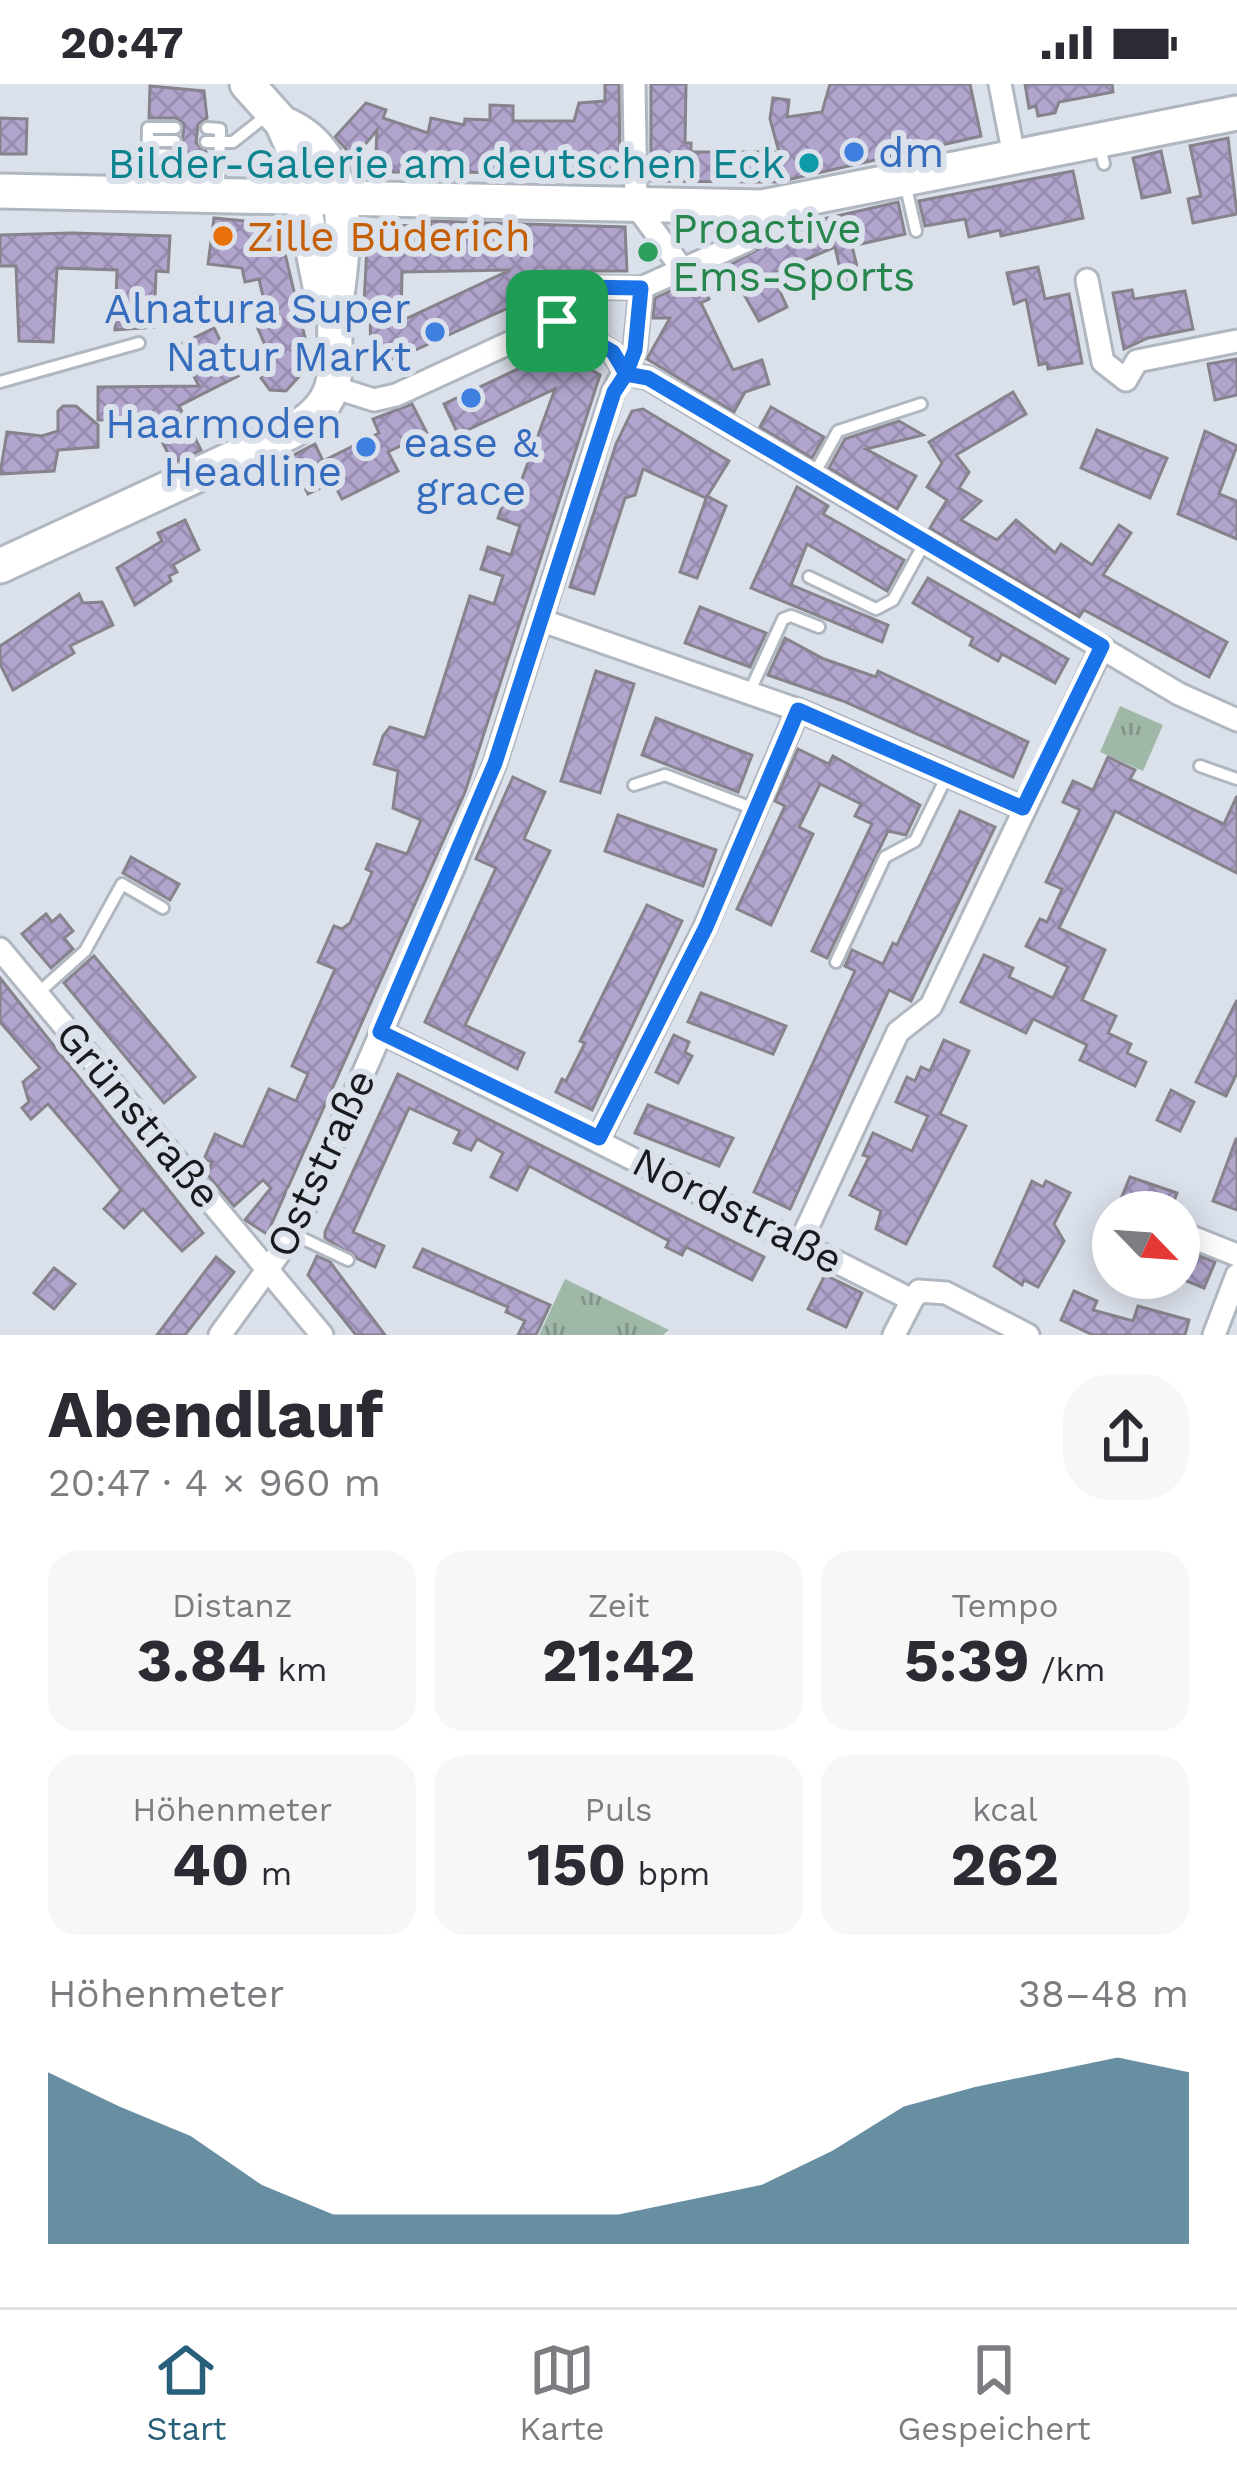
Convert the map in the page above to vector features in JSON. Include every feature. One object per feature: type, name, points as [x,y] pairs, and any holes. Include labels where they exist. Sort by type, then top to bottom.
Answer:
[{"type":"main road","points":[[0,566],[245,439],[306,423],[333,386],[339,368],[336,301],[342,284],[341,196],[324,157],[247,84]]},
{"type":"main road","points":[[0,191],[762,207],[1014,156],[1101,152],[1237,113]]},
{"type":"main road","points":[[277,117],[302,196],[321,291],[336,301]]},
{"type":"street","points":[[634,84],[636,206],[682,270]]},
{"type":"street","points":[[1000,84],[1014,156]]},
{"type":"street","points":[[333,386],[374,400],[396,395],[557,321],[578,287],[641,288],[746,241],[762,207]]},
{"type":"street","points":[[1087,280],[1103,362],[1126,380],[1137,361],[1237,341]]},
{"type":"street","name":"Oststraße","points":[[220,1335],[271,1271],[293,1234],[495,763],[614,392],[635,350],[641,288]]},
{"type":"street","points":[[557,321],[613,352],[626,374],[648,378],[1179,694],[1237,720]]},
{"type":"street","points":[[540,620],[798,710],[1023,808]]},
{"type":"street","points":[[800,1243],[898,1032],[931,1006],[1102,646]]},
{"type":"street","points":[[599,1138],[706,927],[798,710]]},
{"type":"street","name":"Grünstraße","points":[[0,950],[322,1335]]},
{"type":"street","name":"Nordstraße","points":[[380,1032],[599,1138],[912,1300],[919,1291],[946,1293],[1028,1335]]},
{"type":"street","points":[[1200,1240],[1237,1255]]},
{"type":"street","points":[[1214,1335],[1237,1275]]},
{"type":"street","points":[[894,1335],[912,1300]]},
{"type":"lane","points":[[219,194],[212,144],[233,142],[277,117]]},
{"type":"lane","points":[[147,193],[148,148],[175,141]]},
{"type":"lane","points":[[904,179],[916,231]]},
{"type":"lane","points":[[0,382],[139,343]]},
{"type":"lane","points":[[813,476],[838,431],[921,404]]},
{"type":"lane","points":[[809,577],[876,609],[893,600],[925,542]]},
{"type":"lane","points":[[749,693],[783,619],[791,616],[819,628]]},
{"type":"lane","points":[[1201,766],[1237,779]]},
{"type":"lane","points":[[836,962],[885,856],[915,841],[948,774]]},
{"type":"lane","points":[[634,785],[664,775],[757,810]]},
{"type":"lane","points":[[38,994],[85,951],[122,884],[163,908]]},
{"type":"lane","points":[[293,1234],[347,1260]]},
{"type":"green space","points":[[1120,706],[1163,725],[1143,771],[1100,752]]},
{"type":"green space","points":[[565,1279],[669,1330],[663,1335],[539,1335]]},
{"type":"building","points":[[605,84],[619,84],[620,173],[375,172],[377,130],[354,158],[335,137],[366,103],[386,110],[383,118],[428,133],[431,118],[464,125],[465,119],[490,120],[490,105],[513,106],[513,121],[574,121],[579,103],[605,101]]},
{"type":"building","points":[[651,84],[686,84],[685,143],[691,143],[691,152],[779,152],[770,119],[773,98],[789,100],[787,117],[822,112],[830,84],[970,84],[981,136],[778,182],[651,181]]},
{"type":"building","points":[[1025,84],[1112,84],[1113,92],[1059,102],[1055,113],[1038,116],[1036,106],[1029,108]]},
{"type":"building","points":[[150,86],[204,91],[207,118],[198,124],[196,143],[206,152],[206,164],[180,163],[184,124],[176,118],[149,118]]},
{"type":"building","points":[[0,118],[27,119],[26,154],[0,154]]},
{"type":"building","points":[[1228,138],[1237,214],[1193,223],[1188,199],[1201,196],[1190,146]]},
{"type":"building","points":[[1161,151],[1170,192],[1142,198],[1133,158]]},
{"type":"building","points":[[1073,171],[1083,218],[1001,236],[1000,230],[969,237],[965,219],[925,226],[919,201]]},
{"type":"building","points":[[898,202],[905,234],[852,246],[861,283],[844,287],[835,247],[772,274],[787,307],[759,321],[728,266],[806,223]]},
{"type":"building","points":[[214,218],[278,224],[311,363],[286,391],[270,390],[261,378],[271,359],[253,317],[267,314],[259,279],[245,282],[242,268],[208,264]]},
{"type":"building","points":[[431,221],[625,227],[627,271],[548,271],[548,303],[517,304],[371,370],[370,305],[364,305],[368,225],[431,226]],"holes":[[[510,270],[401,321],[402,272]]]},
{"type":"building","points":[[0,235],[170,236],[168,272],[156,271],[154,327],[115,330],[117,270],[57,268],[53,342],[19,341],[16,266],[0,266]]},
{"type":"building","points":[[1038,267],[1045,299],[1069,294],[1082,363],[1048,369],[1047,363],[1039,365],[1026,299],[1014,304],[1007,273]]},
{"type":"building","points":[[700,278],[709,299],[701,303],[733,370],[762,360],[769,384],[745,392],[734,412],[647,359],[670,318],[653,318],[655,298]]},
{"type":"building","points":[[1132,290],[1134,299],[1185,291],[1193,329],[1148,338],[1124,349],[1113,293]]},
{"type":"building","points":[[214,328],[238,376],[179,406],[201,450],[173,463],[151,420],[98,420],[98,387],[199,386],[178,346]]},
{"type":"building","points":[[558,350],[600,375],[465,792],[267,1234],[245,1220],[271,1188],[263,1180],[234,1206],[207,1174],[212,1162],[204,1159],[215,1134],[243,1147],[269,1089],[296,1101],[308,1074],[292,1066],[335,969],[318,962],[334,926],[342,929],[350,923],[372,872],[366,869],[377,844],[407,854],[421,820],[393,808],[398,771],[374,764],[383,736],[390,727],[425,738],[470,596],[494,604],[503,576],[481,569],[488,547],[511,555],[520,526],[498,518],[506,495],[515,498],[555,389],[463,432],[457,432],[444,404]]},
{"type":"building","points":[[1237,359],[1237,395],[1215,400],[1208,364]]},
{"type":"building","points":[[1013,392],[1026,414],[956,455],[969,472],[959,488],[981,501],[961,520],[997,540],[1016,520],[1055,553],[1061,544],[1092,565],[1119,525],[1131,533],[1103,575],[1227,642],[1209,677],[1084,610],[1079,617],[930,528],[947,500],[927,487],[942,463],[929,442]]},
{"type":"building","points":[[412,404],[427,433],[388,452],[398,471],[342,499],[333,482],[308,494],[290,457],[315,444],[323,461],[379,433],[373,419]]},
{"type":"building","points":[[76,406],[98,425],[98,447],[58,450],[54,471],[0,474],[7,432],[42,436],[58,431],[58,411]]},
{"type":"building","points":[[771,407],[824,437],[812,458],[760,427]]},
{"type":"building","points":[[643,409],[729,461],[706,498],[643,469],[635,495],[625,498],[594,594],[570,587],[616,444],[632,411]]},
{"type":"building","points":[[899,421],[923,435],[866,449],[916,476],[897,509],[829,468],[845,439]]},
{"type":"building","points":[[1097,430],[1167,458],[1150,498],[1081,468]]},
{"type":"building","points":[[1205,431],[1237,446],[1219,494],[1237,501],[1237,539],[1178,514]]},
{"type":"building","points":[[797,487],[828,506],[823,514],[904,560],[887,591],[807,544],[791,585],[888,625],[882,642],[751,588]]},
{"type":"building","points":[[707,496],[726,506],[697,578],[680,572]]},
{"type":"building","points":[[185,520],[199,550],[173,565],[177,572],[169,576],[171,581],[135,605],[117,568],[162,541],[158,533]]},
{"type":"building","points":[[928,578],[1068,659],[1055,683],[1002,654],[998,661],[970,645],[973,638],[913,603]]},
{"type":"building","points":[[79,594],[83,603],[102,602],[113,625],[70,646],[74,653],[13,690],[0,664],[0,646]]},
{"type":"building","points":[[700,607],[766,633],[750,667],[685,643]]},
{"type":"building","points":[[785,638],[824,659],[876,677],[878,671],[1028,742],[1013,777],[843,701],[768,675]]},
{"type":"building","points":[[596,671],[634,684],[600,793],[561,781]]},
{"type":"building","points":[[656,718],[752,755],[738,792],[642,755]]},
{"type":"building","points":[[798,749],[829,764],[833,756],[920,805],[906,835],[888,831],[827,958],[812,951],[872,824],[855,816],[861,804],[820,784],[799,827],[813,834],[771,925],[737,909],[785,806],[775,801]]},
{"type":"building","points":[[1108,757],[1135,770],[1130,779],[1224,824],[1237,796],[1237,873],[1115,811],[1059,928],[1105,950],[1082,1000],[1116,1016],[1108,1033],[1131,1044],[1127,1053],[1146,1062],[1135,1086],[1080,1060],[1087,1045],[1033,1019],[1026,1033],[961,1002],[984,955],[1013,968],[1009,977],[1053,998],[1068,967],[1026,946],[1040,919],[1047,922],[1062,889],[1046,882],[1080,810],[1063,802],[1073,781],[1093,790]]},
{"type":"building","points":[[513,777],[545,792],[524,839],[550,851],[465,1025],[524,1053],[517,1069],[425,1022],[496,868],[476,859]]},
{"type":"building","points":[[960,811],[995,827],[911,1001],[889,990],[790,1209],[754,1192],[855,971],[845,966],[852,950],[883,964],[893,943],[897,945]]},
{"type":"building","points":[[618,815],[716,850],[703,886],[605,851]]},
{"type":"building","points":[[131,857],[179,884],[170,900],[123,873]]},
{"type":"building","points":[[647,905],[682,921],[592,1110],[556,1092],[585,1043],[580,1041]]},
{"type":"building","points":[[46,914],[52,922],[60,915],[73,931],[64,938],[73,949],[51,968],[22,934]]},
{"type":"building","points":[[94,956],[195,1077],[164,1103],[64,983]]},
{"type":"building","points":[[0,978],[203,1233],[182,1251],[143,1209],[124,1228],[104,1209],[121,1190],[96,1160],[48,1104],[31,1119],[22,1108],[29,1102],[23,1082],[40,1068],[0,1022]]},
{"type":"building","points":[[701,993],[786,1026],[773,1054],[688,1022]]},
{"type":"building","points":[[1237,1000],[1237,1073],[1226,1096],[1196,1082]]},
{"type":"building","points":[[674,1035],[689,1042],[685,1052],[692,1056],[678,1083],[656,1072]]},
{"type":"building","points":[[944,1040],[969,1051],[940,1114],[966,1126],[906,1244],[876,1229],[881,1211],[850,1195],[869,1157],[863,1155],[873,1133],[912,1151],[928,1116],[896,1102],[907,1077],[915,1081],[921,1067],[930,1071]]},
{"type":"building","points":[[398,1074],[764,1257],[752,1280],[686,1247],[682,1255],[666,1247],[669,1241],[529,1166],[517,1190],[491,1177],[503,1153],[477,1139],[471,1150],[454,1143],[460,1131],[409,1108],[353,1232],[384,1246],[375,1267],[358,1259],[325,1238],[325,1232]]},
{"type":"building","points":[[1171,1090],[1194,1102],[1180,1131],[1157,1120]]},
{"type":"building","points":[[648,1105],[733,1138],[719,1166],[635,1133]]},
{"type":"building","points":[[1237,1139],[1237,1210],[1213,1201]]},
{"type":"building","points":[[1130,1177],[1171,1191],[1124,1191]]},
{"type":"building","points":[[1032,1181],[1043,1187],[1046,1181],[1070,1193],[1054,1224],[1064,1241],[1038,1287],[1024,1280],[1022,1285],[994,1266]]},
{"type":"building","points":[[423,1249],[550,1305],[536,1335],[518,1335],[525,1321],[506,1312],[508,1307],[414,1267]]},
{"type":"building","points":[[317,1256],[330,1262],[385,1335],[356,1335],[308,1275]]},
{"type":"building","points":[[1200,1256],[1215,1262],[1204,1288],[1200,1286]]},
{"type":"building","points":[[216,1257],[234,1272],[185,1335],[157,1335]]},
{"type":"building","points":[[54,1268],[75,1284],[54,1309],[34,1293]]},
{"type":"building","points":[[825,1275],[862,1293],[846,1327],[808,1309]]},
{"type":"building","points":[[1074,1291],[1097,1301],[1093,1310],[1133,1321],[1138,1306],[1189,1320],[1185,1335],[1093,1335],[1061,1320]]},
{"type":"place","name":"dm","points":[[854,152]]},
{"type":"place","name":"Bilder-Galerie am deutschen Eck","points":[[809,163]]},
{"type":"place","name":"Zille Büderich","points":[[223,236]]},
{"type":"place","name":"Proactive Ems-Sports","points":[[648,252]]},
{"type":"place","name":"Alnatura Super Natur Markt","points":[[435,332]]},
{"type":"place","name":"ease & grace","points":[[471,398]]},
{"type":"place","name":"Haarmoden Headline","points":[[366,447]]},
{"type":"route","points":[[557,321],[578,287],[641,288],[635,350],[626,374],[648,378],[1102,646],[1023,808],[798,710],[706,927],[599,1138],[380,1032],[495,763],[614,392],[626,374],[613,352],[557,321]]}]
